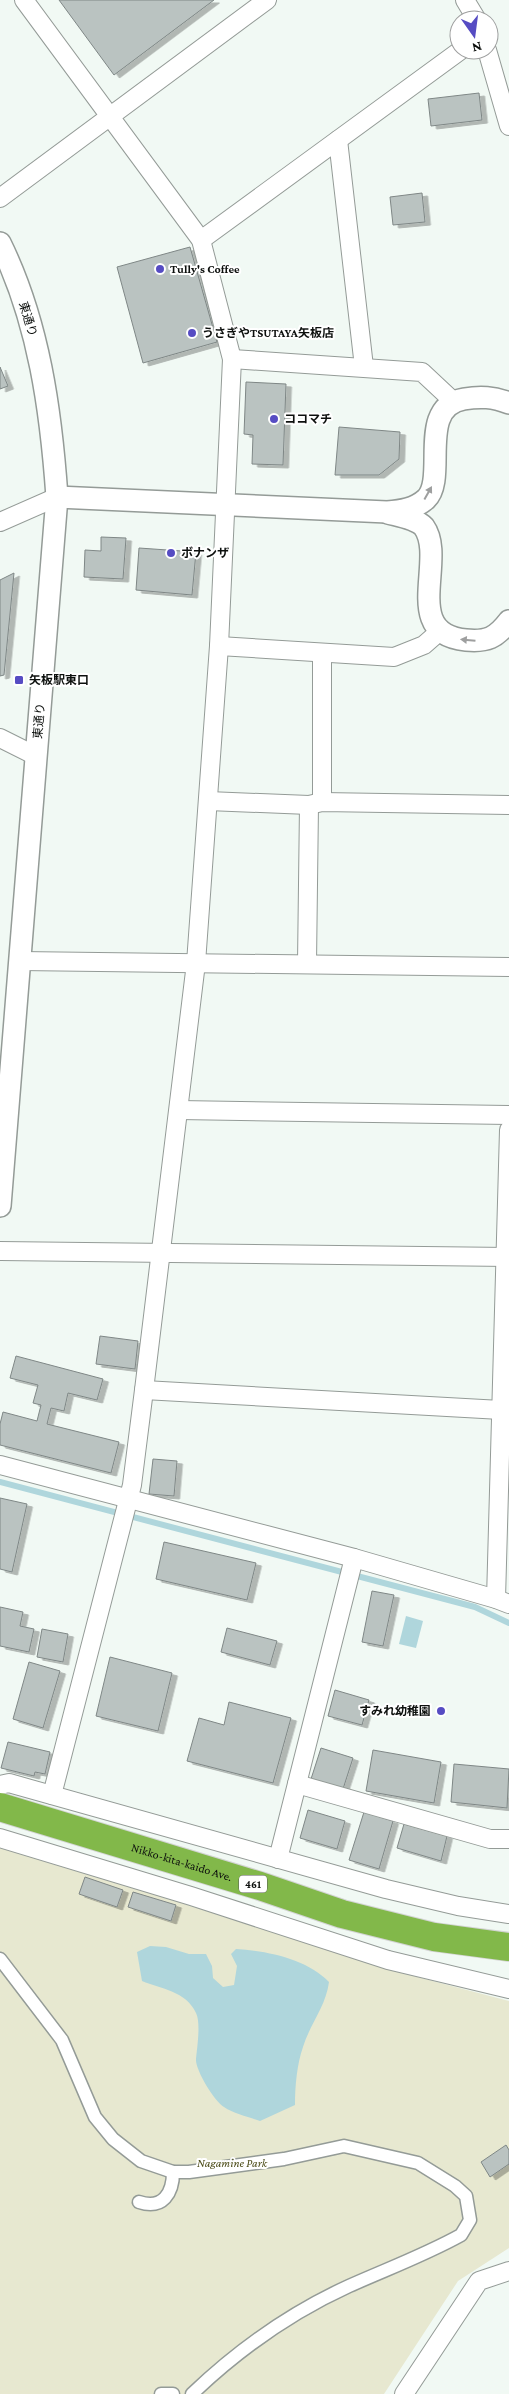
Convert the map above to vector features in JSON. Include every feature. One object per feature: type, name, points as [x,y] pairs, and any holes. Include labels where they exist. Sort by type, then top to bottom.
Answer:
[{"type":"highway","name":"Nikko-kita-kaido Ave.","points":[[0,1808],[260,1886],[342,1914],[434,1937],[509,1947]]},
{"type":"street","points":[[24,0],[201,240],[232,359],[219,646],[196,963],[144,1390],[128,1498],[52,1795]]},
{"type":"street","points":[[0,198],[266,0]]},
{"type":"street","points":[[201,240],[449,58]]},
{"type":"street","points":[[490,60],[509,126]]},
{"type":"street","points":[[338,140],[364,367]]},
{"type":"street","name":"東通り","points":[[0,242],[14,275],[38,352],[53,439],[57,498],[20,961],[5,1099],[0,1206]]},
{"type":"street","points":[[232,359],[422,372],[453,401]]},
{"type":"street","points":[[0,522],[57,498],[387,512],[407,510],[428,498],[432,485],[439,419],[453,401],[493,397],[509,403]]},
{"type":"street","points":[[387,512],[423,526],[428,537],[428,601],[430,613],[440,631],[454,639],[482,641],[506,631]]},
{"type":"street","points":[[219,646],[394,657],[424,645],[440,631]]},
{"type":"street","points":[[307,963],[322,653]]},
{"type":"street","points":[[0,738],[36,756]]},
{"type":"street","points":[[208,801],[315,804],[509,805]]},
{"type":"street","points":[[20,961],[307,963],[509,967]]},
{"type":"street","points":[[179,1110],[509,1115]]},
{"type":"street","points":[[0,1465],[354,1558],[503,1602],[501,1410],[507,1257],[509,1130]]},
{"type":"street","points":[[0,1251],[507,1257]]},
{"type":"street","points":[[144,1390],[501,1410]]},
{"type":"street","points":[[278,1859],[354,1558]]},
{"type":"street","points":[[0,1784],[9,1783],[278,1859],[458,1906],[509,1914]]},
{"type":"street","points":[[296,1784],[490,1839],[509,1839]]},
{"type":"street","points":[[0,1838],[191,1896],[388,1960],[509,1988]]},
{"type":"street","points":[[0,1959],[62,2040],[96,2117],[113,2139],[141,2161],[173,2172],[284,2159],[344,2146],[418,2164],[455,2186],[466,2196],[470,2220],[461,2235],[318,2302],[260,2338],[219,2368],[192,2394]]},
{"type":"street","points":[[139,2202],[147,2205],[156,2204],[166,2197],[173,2186],[173,2172]]},
{"type":"street","points":[[404,2394],[479,2281],[509,2271]]},
{"type":"street","points":[[160,2394],[173,2394]]},
{"type":"green space","name":"Nagamine Park","points":[[0,1848],[188,1905],[383,1968],[509,2001],[509,2248],[458,2281],[384,2394],[0,2394]]},
{"type":"water","points":[[406,1616],[423,1621],[416,1648],[399,1644]]},
{"type":"water","points":[[150,1946],[166,1947],[189,1954],[206,1954],[212,1966],[213,1978],[223,1987],[234,1985],[237,1966],[231,1954],[236,1949],[274,1954],[298,1962],[310,1967],[329,1982],[325,1999],[301,2054],[295,2090],[295,2105],[260,2121],[232,2112],[220,2104],[206,2085],[197,2064],[198,2023],[192,2006],[180,1995],[142,1981],[137,1952]]},
{"type":"building","points":[[59,0],[214,0],[114,75]]},
{"type":"building","points":[[479,93],[482,120],[431,126],[428,99]]},
{"type":"building","points":[[422,193],[425,222],[393,225],[390,197]]},
{"type":"building","points":[[190,247],[217,342],[143,363],[117,267]]},
{"type":"building","points":[[0,367],[8,386],[0,389]]},
{"type":"building","points":[[246,382],[286,384],[283,465],[252,464],[253,435],[244,434]]},
{"type":"building","points":[[339,427],[400,432],[399,459],[379,475],[335,475]]},
{"type":"building","points":[[101,537],[126,538],[123,579],[84,577],[85,550],[101,551]]},
{"type":"building","points":[[139,548],[196,552],[192,595],[136,590]]},
{"type":"building","points":[[14,573],[4,675],[0,676],[0,580]]},
{"type":"building","points":[[100,1336],[138,1341],[135,1369],[96,1364]]},
{"type":"building","points":[[16,1356],[103,1379],[97,1400],[68,1393],[64,1411],[51,1408],[47,1424],[119,1442],[111,1473],[0,1445],[0,1424],[3,1412],[37,1421],[41,1405],[33,1403],[38,1385],[10,1378]]},
{"type":"building","points":[[153,1459],[177,1461],[174,1496],[149,1494]]},
{"type":"building","points":[[0,1498],[27,1504],[12,1572],[0,1569]]},
{"type":"building","points":[[164,1542],[256,1563],[247,1600],[156,1579]]},
{"type":"building","points":[[372,1591],[394,1595],[383,1646],[362,1642]]},
{"type":"building","points":[[0,1607],[23,1612],[20,1626],[34,1629],[29,1652],[0,1646]]},
{"type":"building","points":[[227,1628],[277,1641],[270,1665],[221,1652]]},
{"type":"building","points":[[42,1629],[68,1634],[63,1662],[37,1657]]},
{"type":"building","points":[[110,1657],[172,1673],[158,1731],[96,1716]]},
{"type":"building","points":[[29,1662],[60,1671],[43,1728],[13,1719]]},
{"type":"building","points":[[335,1690],[369,1700],[362,1725],[328,1716]]},
{"type":"building","points":[[229,1702],[291,1718],[273,1783],[187,1761],[199,1718],[224,1725]]},
{"type":"building","points":[[8,1742],[50,1752],[45,1774],[35,1772],[34,1776],[1,1768]]},
{"type":"building","points":[[321,1748],[353,1758],[343,1789],[311,1779]]},
{"type":"building","points":[[373,1750],[441,1762],[434,1803],[366,1791]]},
{"type":"building","points":[[454,1764],[509,1769],[507,1808],[451,1802]]},
{"type":"building","points":[[308,1810],[345,1821],[337,1849],[300,1838]]},
{"type":"building","points":[[364,1812],[393,1821],[379,1869],[349,1860]]},
{"type":"building","points":[[404,1824],[447,1836],[441,1861],[397,1848]]},
{"type":"building","points":[[85,1877],[123,1890],[117,1907],[79,1894]]},
{"type":"building","points":[[133,1892],[176,1905],[171,1921],[128,1907]]},
{"type":"building","points":[[506,2145],[509,2150],[509,2164],[490,2177],[481,2162]]},
{"type":"waterway","points":[[0,1482],[475,1607],[509,1623]]},
{"type":"place","name":"Tully's Coffee","points":[[160,269]]},
{"type":"place","name":"うさぎやTSUTAYA矢板店","points":[[192,333]]},
{"type":"place","name":"ココマチ","points":[[274,419]]},
{"type":"place","name":"ボナンザ","points":[[171,553]]},
{"type":"place","name":"矢板駅東口","points":[[19,680]]},
{"type":"place","name":"すみれ幼稚園","points":[[441,1711]]}]
